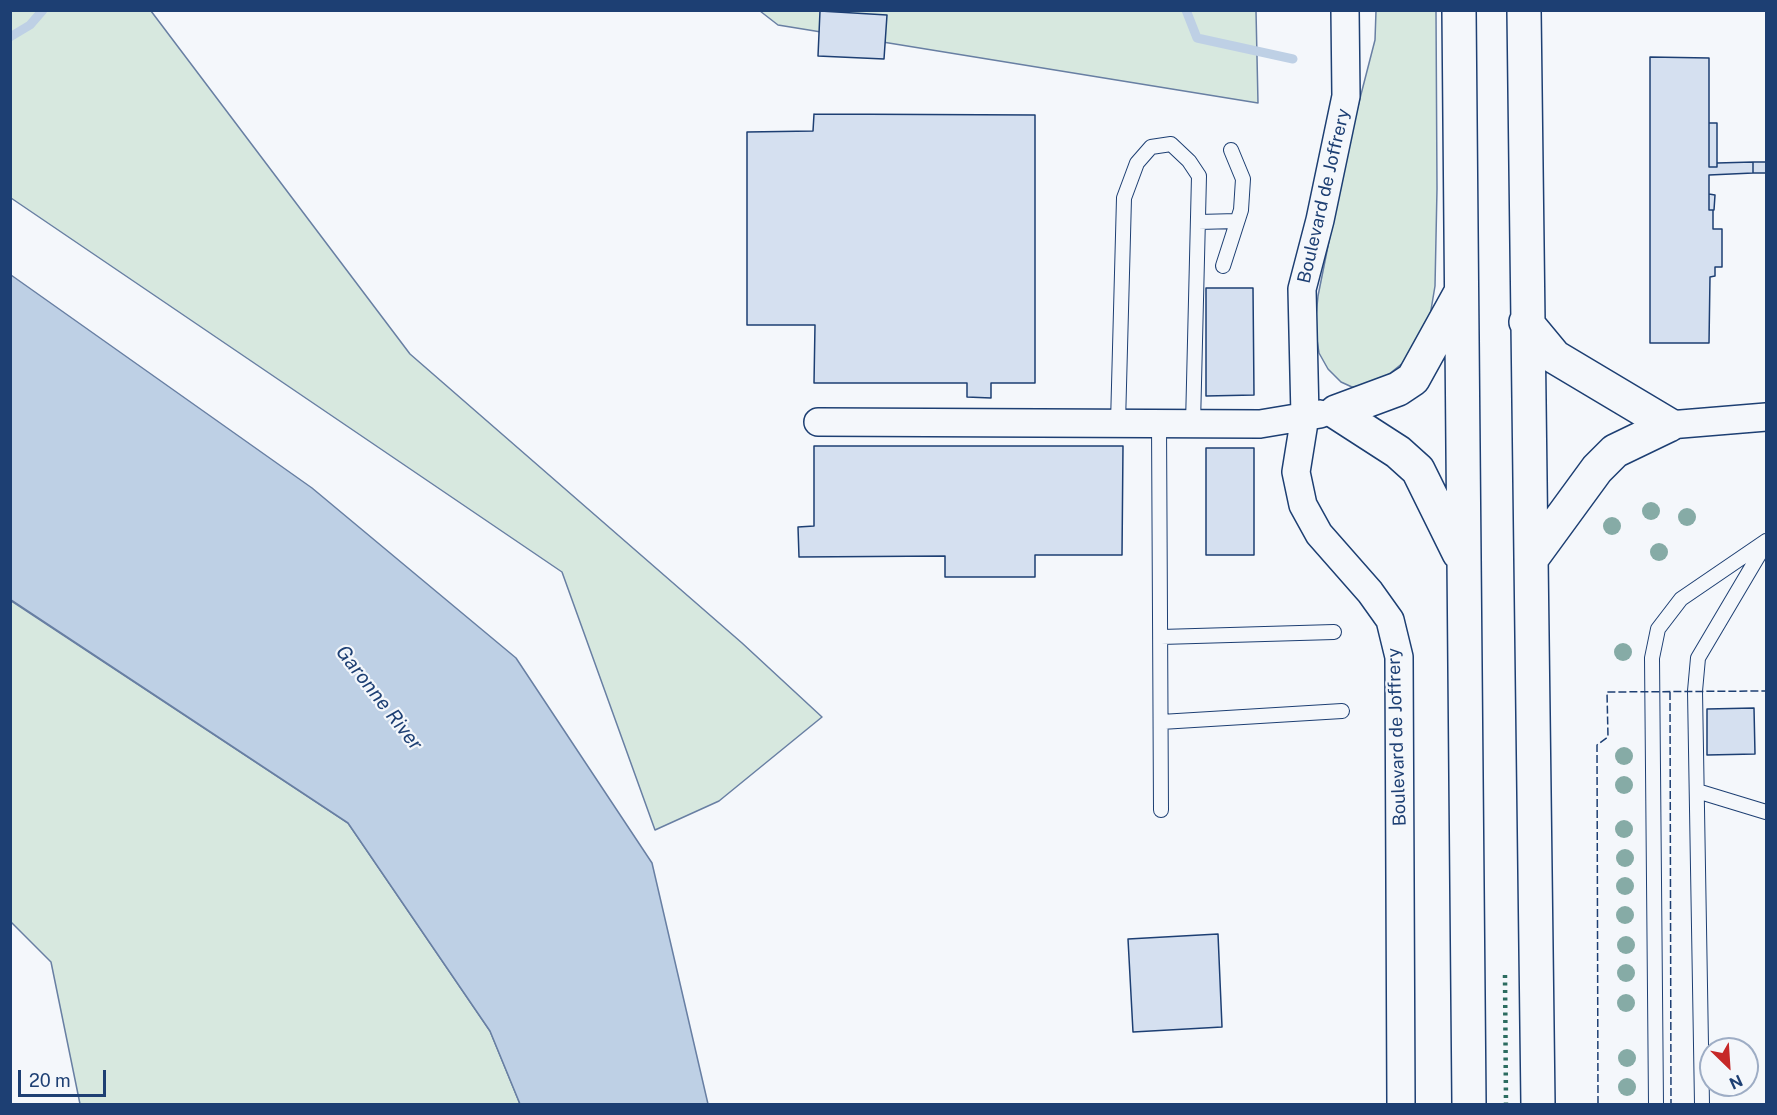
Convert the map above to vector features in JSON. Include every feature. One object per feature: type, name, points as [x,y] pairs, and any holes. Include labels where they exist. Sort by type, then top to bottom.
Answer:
[{"type":"main road","points":[[1459,10],[1469,1104]]},
{"type":"main road","points":[[1524,10],[1526,322],[1532,558],[1538,1104]]},
{"type":"main road","points":[[1321,414],[1398,389],[1413,379],[1461,291]]},
{"type":"main road","points":[[1526,322],[1555,357],[1669,425]]},
{"type":"main road","points":[[1321,414],[1398,452],[1418,470],[1463,561]]},
{"type":"main road","points":[[1532,558],[1603,463],[1615,451],[1669,425]]},
{"type":"street","name":"Boulevard de Joffrery","points":[[1345,10],[1346,96],[1320,220],[1302,290],[1321,414],[1296,472],[1303,505],[1319,534],[1370,592],[1390,620],[1399,657],[1401,1104]]},
{"type":"street","points":[[818,422],[1260,424],[1321,414]]},
{"type":"street","points":[[1669,425],[1766,422]]},
{"type":"lane","points":[[1118,423],[1124,198],[1137,163],[1151,147],[1171,144],[1189,161],[1198,176],[1193,424]]},
{"type":"lane","points":[[1223,266],[1241,210],[1243,179],[1231,150]]},
{"type":"lane","points":[[1198,222],[1237,221]]},
{"type":"lane","points":[[1160,423],[1161,810]]},
{"type":"lane","points":[[1702,1104],[1695,691],[1698,658],[1767,542]]},
{"type":"lane","points":[[1656,1104],[1652,658],[1658,629],[1681,599],[1767,542]]},
{"type":"lane","points":[[1161,637],[1334,632]]},
{"type":"lane","points":[[1161,722],[1342,711]]},
{"type":"lane","points":[[1697,791],[1767,812]]},
{"type":"shaded area","points":[[10,11],[151,11],[410,354],[742,643],[822,717],[719,801],[655,830],[562,572],[11,198]]},
{"type":"shaded area","points":[[760,11],[1256,11],[1258,103],[778,25]]},
{"type":"shaded area","points":[[1376,11],[1436,11],[1435,286],[1429,322],[1404,362],[1388,375],[1367,385],[1352,387],[1341,382],[1328,369],[1319,353],[1315,326],[1318,296],[1349,141],[1375,40]]},
{"type":"shaded area","points":[[10,600],[348,823],[490,1031],[520,1104],[80,1104],[51,962],[11,922]]},
{"type":"water","name":"Garonne River","points":[[11,275],[312,488],[516,658],[652,863],[708,1104],[520,1104],[490,1031],[348,823],[11,600]]},
{"type":"building","points":[[820,11],[887,15],[884,59],[818,56]]},
{"type":"building","points":[[1650,57],[1709,58],[1709,167],[1717,167],[1717,163],[1753,162],[1753,173],[1709,175],[1709,210],[1713,210],[1713,229],[1722,229],[1722,267],[1715,267],[1715,276],[1710,277],[1709,343],[1650,343]]},
{"type":"building","points":[[814,114],[1035,115],[1035,383],[991,383],[991,398],[967,397],[967,383],[814,383],[815,325],[747,325],[747,132],[813,131]]},
{"type":"building","points":[[1709,123],[1717,123],[1717,167],[1709,167]]},
{"type":"building","points":[[1753,162],[1766,162],[1766,173],[1753,173]]},
{"type":"building","points":[[1709,194],[1715,195],[1714,210],[1709,210]]},
{"type":"building","points":[[1206,288],[1253,288],[1254,395],[1206,396]]},
{"type":"building","points":[[814,446],[1123,446],[1122,555],[1035,555],[1035,577],[945,577],[945,556],[799,557],[798,527],[814,526]]},
{"type":"building","points":[[1206,448],[1254,448],[1254,555],[1206,555]]},
{"type":"building","points":[[1754,708],[1755,754],[1707,755],[1707,709]]},
{"type":"building","points":[[1218,934],[1222,1027],[1133,1032],[1128,939]]},
{"type":"waterway","points":[[10,37],[30,25],[43,10]]},
{"type":"waterway","points":[[1186,10],[1197,38],[1293,59]]},
{"type":"hedge","points":[[1505,975],[1506,1104]]},
{"type":"fence","points":[[1598,1104],[1597,745],[1608,737],[1607,692],[1766,691]]},
{"type":"fence","points":[[1670,692],[1671,1104]]}]
